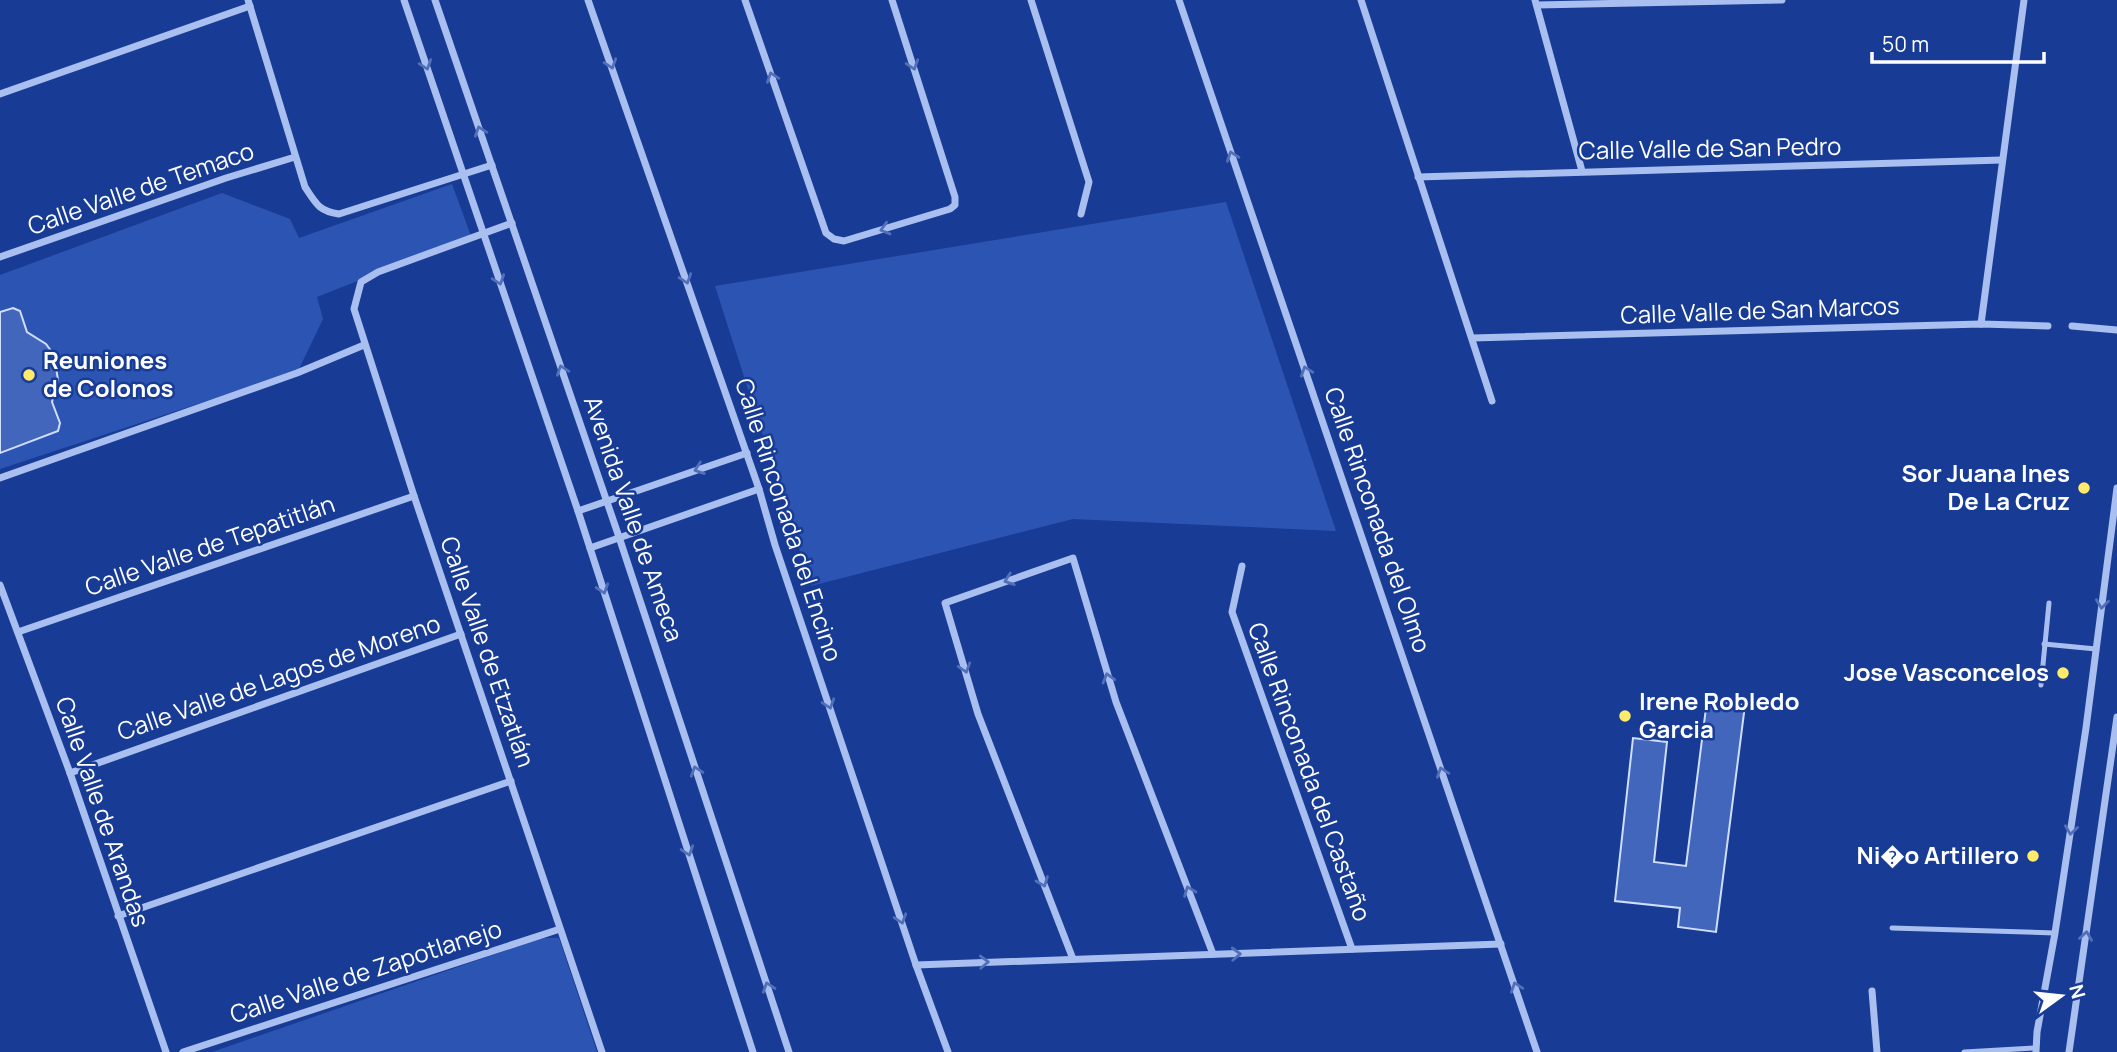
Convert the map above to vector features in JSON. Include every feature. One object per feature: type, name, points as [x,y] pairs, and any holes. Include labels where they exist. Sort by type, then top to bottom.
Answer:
[{"type":"street","name":"Avenida Valle de Ameca","points":[[404,0],[578,511],[754,1052]]},
{"type":"street","name":"Avenida Valle de Ameca","points":[[435,0],[619,537],[789,1052]]},
{"type":"street","name":"Calle Rinconada del Encino","points":[[588,0],[747,453],[775,545],[916,965],[948,1052]]},
{"type":"street","points":[[745,0],[825,233],[844,241],[950,209],[955,205],[955,197],[892,0]]},
{"type":"street","points":[[1031,0],[1089,182],[1081,214]]},
{"type":"street","name":"Calle Rinconada del Olmo","points":[[1179,0],[1538,1052]]},
{"type":"street","points":[[1361,0],[1492,401]]},
{"type":"street","points":[[1581,171],[1536,3],[1783,0]]},
{"type":"street","points":[[1981,324],[2024,0]]},
{"type":"street","points":[[0,94],[249,3],[305,187],[326,212],[340,214],[492,165]]},
{"type":"street","name":"Calle Valle de Temaco","points":[[0,257],[226,178],[295,157]]},
{"type":"street","name":"Calle Valle de San Pedro","points":[[1418,177],[2003,160]]},
{"type":"street","points":[[483,234],[512,223]]},
{"type":"street","name":"Calle Valle de Etzatlán","points":[[483,234],[378,272],[361,282],[354,309],[414,496],[602,1052]]},
{"type":"street","name":"Calle Valle de San Marcos","points":[[1473,338],[1981,324],[2048,326]]},
{"type":"street","points":[[2072,326],[2117,330]]},
{"type":"street","points":[[0,478],[297,373],[364,345]]},
{"type":"street","points":[[578,511],[747,453]]},
{"type":"street","points":[[2036,1050],[2036,1032],[2055,933],[2117,488]]},
{"type":"street","points":[[590,548],[759,489]]},
{"type":"street","name":"Calle Valle de Tepatitlán","points":[[18,632],[414,496]]},
{"type":"street","points":[[1073,959],[978,714],[945,603],[1073,558],[1116,702],[1213,954]]},
{"type":"street","name":"Calle Rinconada del Castaño","points":[[1242,566],[1232,612],[1352,950]]},
{"type":"street","name":"Calle Valle de Arandas","points":[[0,585],[70,772],[166,1052]]},
{"type":"street","name":"Calle Valle de Lagos de Moreno","points":[[70,772],[461,634]]},
{"type":"street","points":[[2069,1052],[2117,717]]},
{"type":"street","points":[[118,916],[511,781]]},
{"type":"street","name":"Calle Valle de Zapotlanejo","points":[[183,1052],[560,929]]},
{"type":"street","points":[[916,965],[1501,944]]},
{"type":"street","points":[[1871,991],[1877,1052]]},
{"type":"lane","points":[[2041,685],[2049,603]]},
{"type":"lane","points":[[2044,644],[2096,649]]},
{"type":"lane","points":[[1892,928],[2055,933]]},
{"type":"lane","points":[[1964,1052],[2036,1050]]},
{"type":"shaded area","points":[[452,184],[471,236],[317,297],[323,319],[298,371],[0,469],[0,275],[222,193],[290,219],[299,238]]},
{"type":"shaded area","points":[[1226,202],[1336,531],[1073,519],[811,586],[715,286]]},
{"type":"shaded area","points":[[542,938],[559,938],[597,1052],[212,1052]]},
{"type":"building","name":"Reuniones de Colonos","points":[[13,308],[20,311],[27,332],[46,344],[54,355],[58,380],[52,402],[60,423],[58,431],[0,453],[0,312]]},
{"type":"building","points":[[1707,700],[1745,705],[1716,932],[1678,927],[1680,908],[1615,901],[1633,738],[1667,742],[1654,862],[1686,866]]},
{"type":"place","name":"Reuniones de Colonos","points":[[29,375]]},
{"type":"place","name":"Sor Juana Ines De La Cruz","points":[[2084,488]]},
{"type":"place","name":"Jose Vasconcelos","points":[[2063,673]]},
{"type":"place","name":"Irene Robledo Garcia","points":[[1625,716]]},
{"type":"place","name":"Ni�o Artillero","points":[[2033,856]]}]
